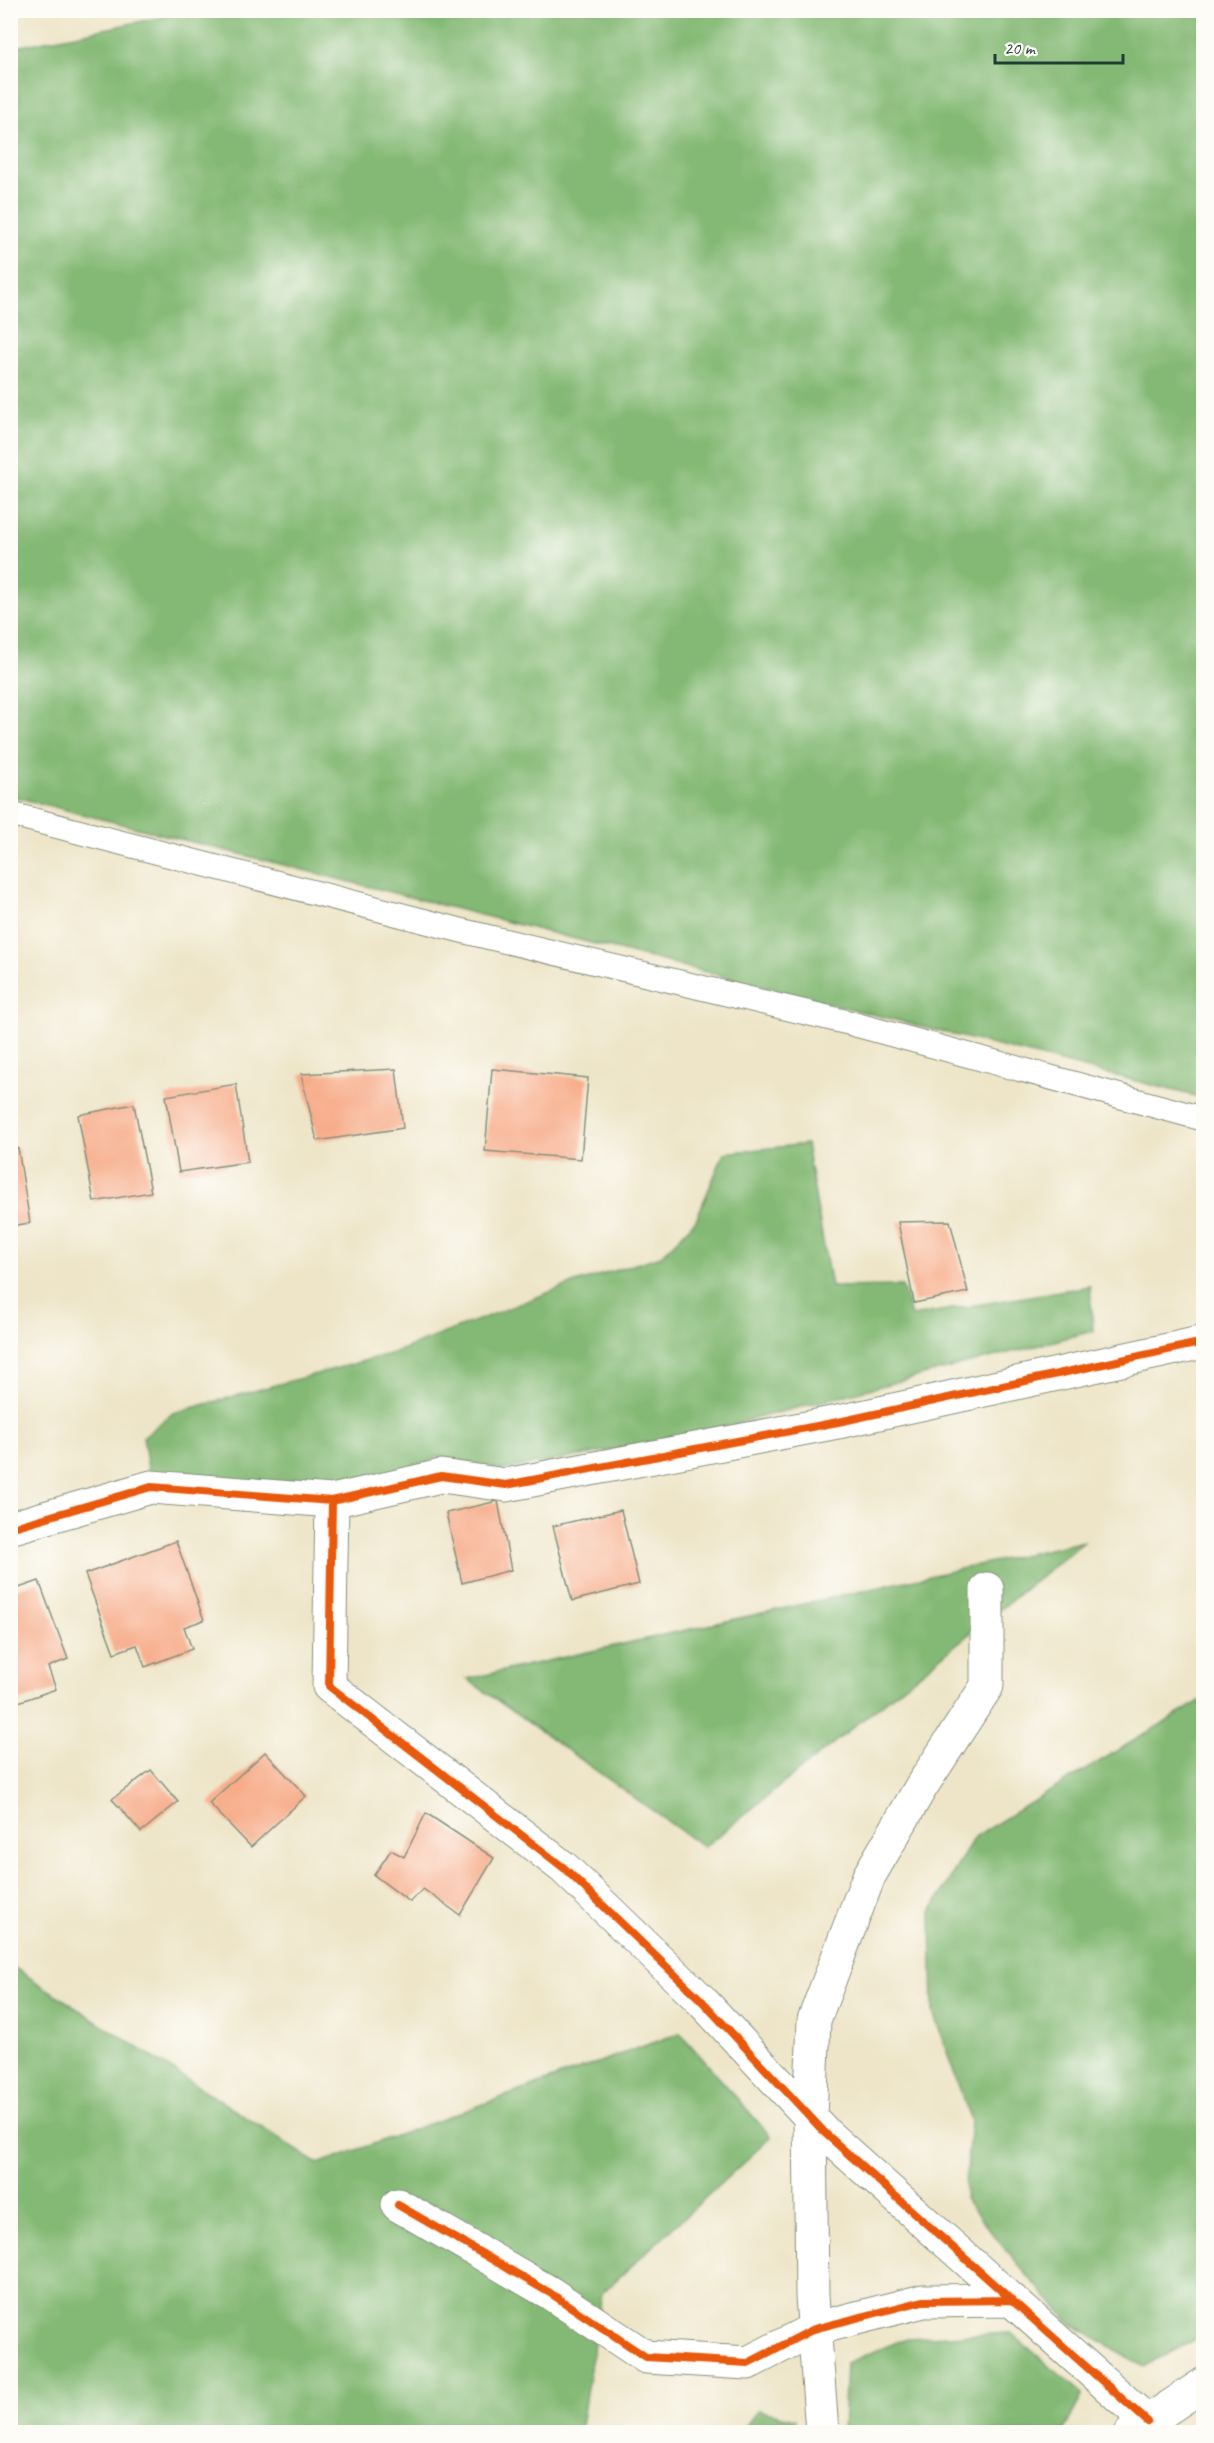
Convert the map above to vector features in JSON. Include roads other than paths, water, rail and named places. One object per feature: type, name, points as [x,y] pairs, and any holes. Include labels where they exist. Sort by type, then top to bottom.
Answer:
[{"type":"street","points":[[10,1528],[151,1486],[332,1501],[441,1476],[506,1485],[843,1421],[1203,1342]]},
{"type":"street","points":[[332,1501],[329,1686],[564,1868],[701,2000],[826,2134],[1012,2300],[1140,2427],[1203,2384]]},
{"type":"street","points":[[822,2433],[814,2329],[810,2118],[814,2020],[868,1876],[921,1787],[987,1686],[987,1589]]},
{"type":"street","points":[[398,2205],[550,2293],[646,2357],[748,2363],[814,2329],[923,2301],[1012,2300]]},
{"type":"lane","points":[[10,814],[463,931],[846,1022],[1203,1119]]}]
